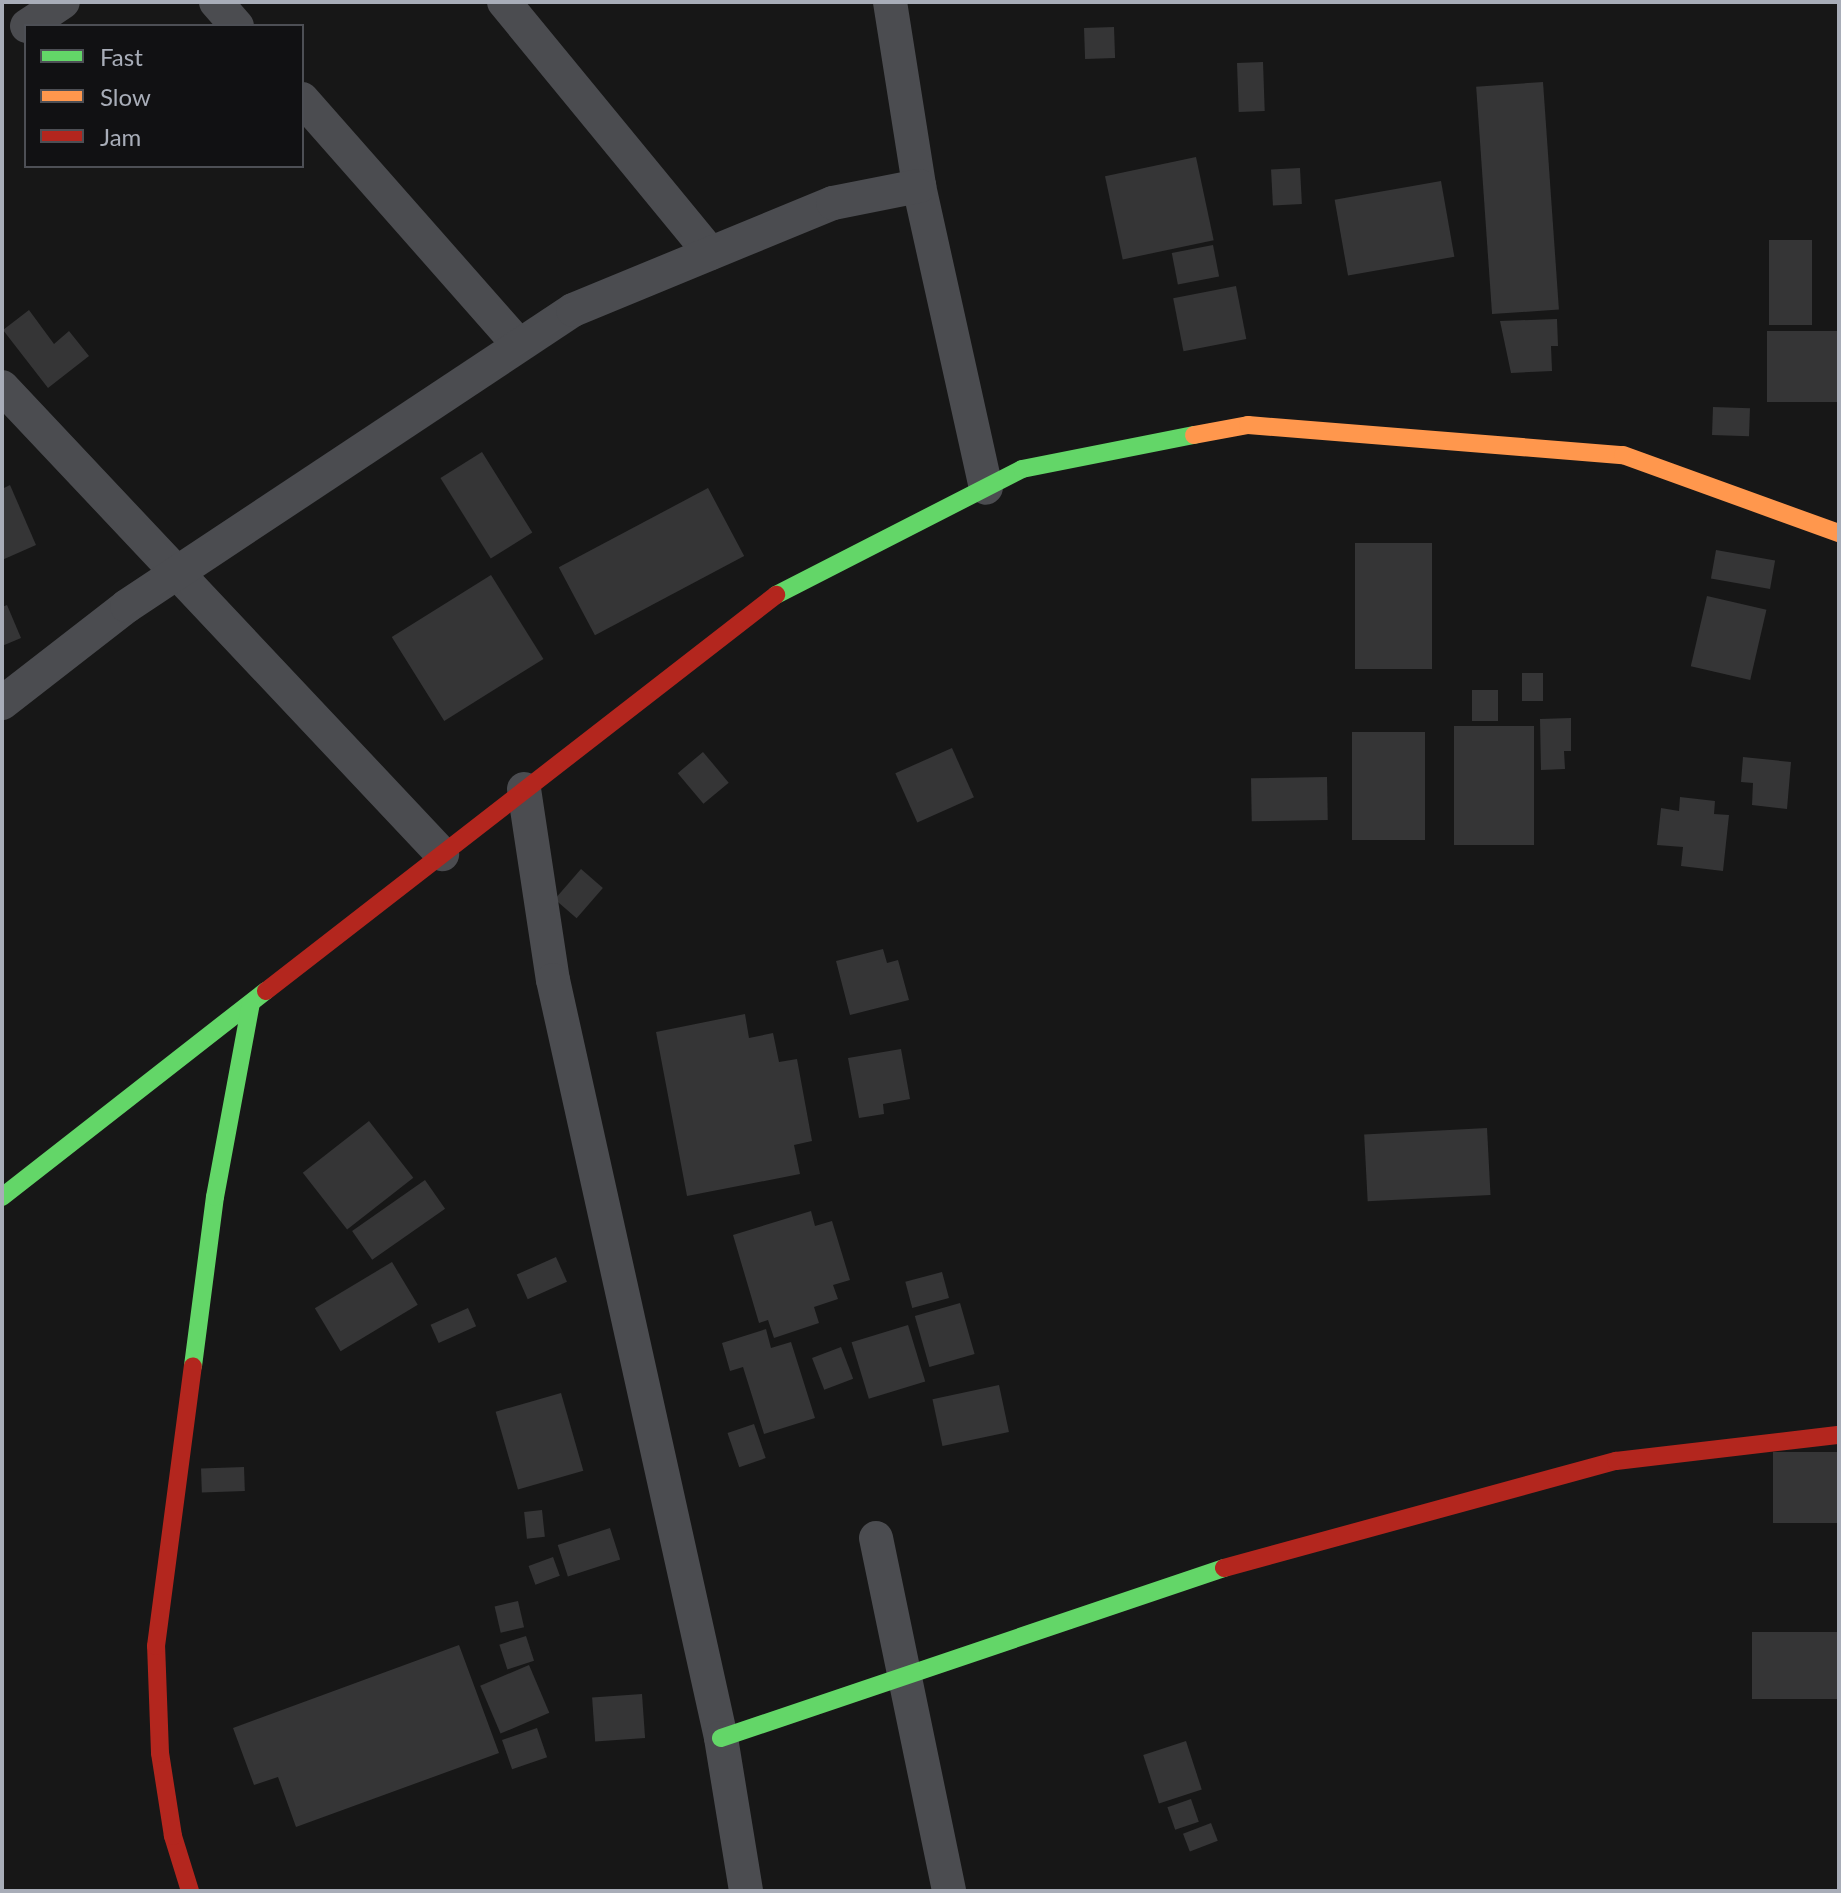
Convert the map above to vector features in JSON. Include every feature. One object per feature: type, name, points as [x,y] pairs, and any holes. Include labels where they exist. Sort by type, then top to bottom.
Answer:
[{"type":"main road","points":[[2,1197],[769,598],[1022,469],[1248,425],[1623,455],[1839,533]]},
{"type":"main road","points":[[190,1891],[173,1836],[160,1753],[156,1646],[215,1197],[251,1003]]},
{"type":"main road","points":[[721,1738],[1270,1552],[1616,1461],[1839,1435]]},
{"type":"street","points":[[30,24],[63,2]]},
{"type":"street","points":[[216,2],[235,24]]},
{"type":"street","points":[[504,2],[710,253]]},
{"type":"street","points":[[890,2],[919,186],[986,488]]},
{"type":"street","points":[[2,43],[24,28]]},
{"type":"street","points":[[304,101],[519,345]]},
{"type":"street","points":[[2,703],[176,573],[573,310],[833,203],[919,186]]},
{"type":"street","points":[[2,387],[442,854]]},
{"type":"street","points":[[524,789],[553,980],[721,1738],[746,1891]]},
{"type":"street","points":[[876,1538],[949,1891]]},
{"type":"building","points":[[1114,27],[1115,58],[1085,59],[1084,28]]},
{"type":"building","points":[[1263,62],[1265,111],[1239,112],[1237,63]]},
{"type":"building","points":[[1543,82],[1559,309],[1492,314],[1476,87]]},
{"type":"building","points":[[1196,157],[1214,240],[1123,259],[1105,176]]},
{"type":"building","points":[[1300,168],[1302,204],[1273,205],[1271,170]]},
{"type":"building","points":[[1441,181],[1454,257],[1348,276],[1335,200]]},
{"type":"building","points":[[1769,240],[1812,240],[1812,325],[1769,325]]},
{"type":"building","points":[[1213,245],[1219,276],[1178,284],[1172,253]]},
{"type":"building","points":[[1236,286],[1246,339],[1183,351],[1173,298]]},
{"type":"building","points":[[29,310],[54,344],[69,331],[89,356],[48,388],[3,330]]},
{"type":"building","points":[[1557,319],[1558,346],[1551,346],[1552,371],[1511,373],[1500,321]]},
{"type":"building","points":[[1767,331],[1839,331],[1839,402],[1767,402]]},
{"type":"building","points":[[1713,407],[1750,408],[1749,436],[1712,435]]},
{"type":"building","points":[[482,452],[532,533],[491,559],[440,478]]},
{"type":"building","points":[[10,485],[36,545],[2,560],[2,489]]},
{"type":"building","points":[[708,488],[744,556],[595,635],[559,567]]},
{"type":"building","points":[[1355,543],[1432,543],[1432,669],[1355,669]]},
{"type":"building","points":[[1716,550],[1775,560],[1770,589],[1711,579]]},
{"type":"building","points":[[491,575],[543,659],[444,721],[392,637]]},
{"type":"building","points":[[1707,596],[1766,610],[1750,680],[1691,666]]},
{"type":"building","points":[[7,605],[21,638],[2,646],[2,607]]},
{"type":"building","points":[[1522,673],[1543,673],[1543,701],[1522,701]]},
{"type":"building","points":[[1472,690],[1498,690],[1498,721],[1472,721]]},
{"type":"building","points":[[1571,718],[1571,751],[1564,751],[1565,769],[1541,770],[1540,719]]},
{"type":"building","points":[[1454,726],[1534,726],[1534,845],[1454,845]]},
{"type":"building","points":[[1352,732],[1425,732],[1425,840],[1352,840]]},
{"type":"building","points":[[952,748],[974,797],[917,823],[895,773]]},
{"type":"building","points":[[703,752],[729,783],[703,804],[678,773]]},
{"type":"building","points":[[1743,757],[1791,762],[1787,809],[1752,805],[1753,783],[1741,782]]},
{"type":"building","points":[[1327,777],[1328,820],[1252,821],[1251,778]]},
{"type":"building","points":[[1680,797],[1715,801],[1714,814],[1729,815],[1723,871],[1681,866],[1683,847],[1657,845],[1661,808],[1679,811]]},
{"type":"building","points":[[581,869],[603,888],[577,918],[555,899]]},
{"type":"building","points":[[883,949],[887,963],[898,960],[909,1000],[850,1015],[836,961]]},
{"type":"building","points":[[745,1014],[749,1038],[773,1033],[779,1062],[797,1059],[812,1141],[794,1145],[800,1174],[687,1196],[656,1032]]},
{"type":"building","points":[[901,1049],[910,1099],[883,1104],[884,1114],[859,1118],[848,1058]]},
{"type":"building","points":[[369,1121],[413,1178],[347,1229],[303,1173]]},
{"type":"building","points":[[1487,1128],[1491,1195],[1368,1201],[1364,1134]]},
{"type":"building","points":[[425,1180],[445,1209],[372,1260],[352,1231]]},
{"type":"building","points":[[811,1211],[815,1226],[832,1221],[850,1280],[833,1285],[838,1299],[814,1307],[819,1323],[774,1338],[768,1320],[759,1323],[733,1235]]},
{"type":"building","points":[[556,1257],[567,1282],[528,1299],[517,1274]]},
{"type":"building","points":[[392,1262],[418,1305],[341,1351],[315,1308]]},
{"type":"building","points":[[942,1272],[949,1298],[912,1308],[905,1282]]},
{"type":"building","points":[[960,1303],[975,1354],[929,1367],[915,1316]]},
{"type":"building","points":[[468,1308],[476,1326],[439,1343],[431,1325]]},
{"type":"building","points":[[908,1325],[925,1381],[869,1399],[852,1342]]},
{"type":"building","points":[[766,1329],[771,1348],[791,1342],[815,1418],[764,1434],[743,1367],[730,1371],[722,1343]]},
{"type":"building","points":[[841,1347],[853,1379],[824,1390],[812,1358]]},
{"type":"building","points":[[999,1385],[1009,1432],[942,1446],[932,1399]]},
{"type":"building","points":[[561,1393],[583,1471],[518,1490],[496,1412]]},
{"type":"building","points":[[754,1424],[766,1458],[739,1467],[728,1433]]},
{"type":"building","points":[[1773,1452],[1839,1452],[1839,1523],[1773,1523]]},
{"type":"building","points":[[244,1467],[245,1491],[202,1492],[201,1469]]},
{"type":"building","points":[[542,1510],[545,1537],[527,1539],[524,1512]]},
{"type":"building","points":[[610,1528],[620,1559],[568,1576],[558,1545]]},
{"type":"building","points":[[553,1557],[560,1576],[535,1585],[529,1566]]},
{"type":"building","points":[[518,1601],[524,1627],[501,1633],[495,1606]]},
{"type":"building","points":[[1752,1632],[1839,1632],[1839,1699],[1752,1699]]},
{"type":"building","points":[[526,1636],[534,1661],[507,1669],[499,1645]]},
{"type":"building","points":[[459,1645],[499,1753],[296,1827],[278,1777],[254,1785],[233,1728]]},
{"type":"building","points":[[529,1665],[549,1713],[501,1734],[480,1686]]},
{"type":"building","points":[[642,1694],[645,1738],[595,1741],[592,1697]]},
{"type":"building","points":[[537,1728],[547,1757],[512,1769],[502,1740]]},
{"type":"building","points":[[1186,1741],[1202,1790],[1159,1803],[1143,1755]]},
{"type":"building","points":[[1191,1799],[1199,1822],[1175,1830],[1167,1807]]},
{"type":"building","points":[[1211,1823],[1218,1841],[1190,1851],[1183,1834]]},
{"type":"traffic: fast","points":[[776,595],[1022,469],[1194,435]]},
{"type":"traffic: fast","points":[[2,1197],[266,991]]},
{"type":"traffic: fast","points":[[193,1366],[215,1197],[251,1003]]},
{"type":"traffic: fast","points":[[721,1738],[1224,1568]]},
{"type":"traffic: slow","points":[[1194,435],[1248,425],[1623,455],[1839,533]]},
{"type":"traffic: jam","points":[[266,991],[776,595]]},
{"type":"traffic: jam","points":[[190,1891],[173,1836],[160,1753],[156,1646],[193,1366]]},
{"type":"traffic: jam","points":[[1224,1568],[1616,1461],[1839,1435]]}]
